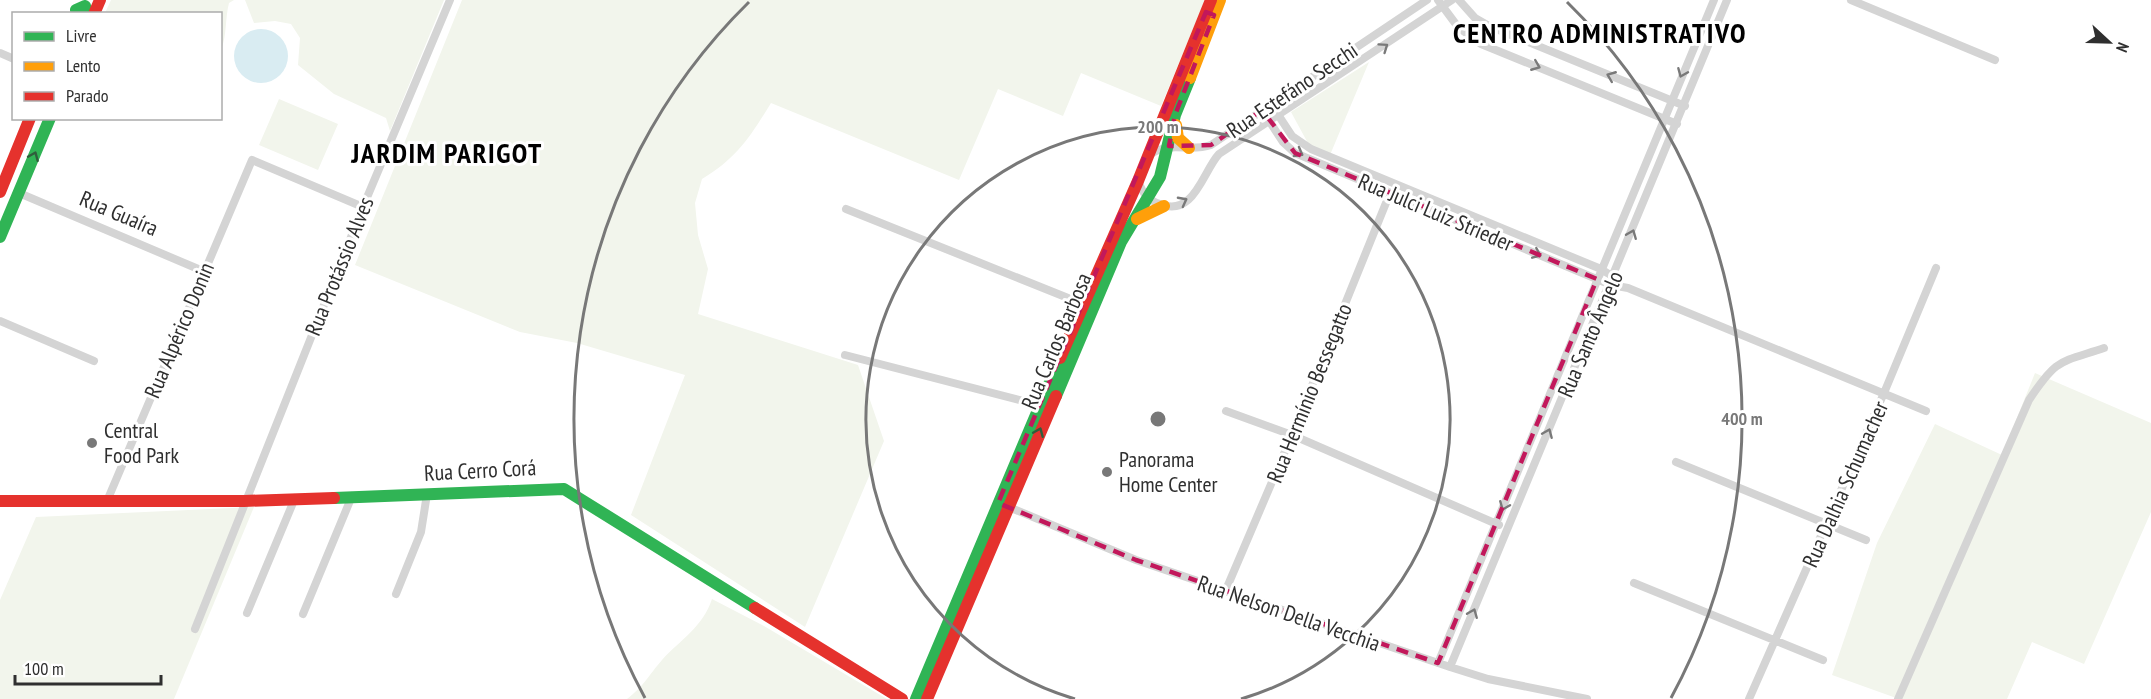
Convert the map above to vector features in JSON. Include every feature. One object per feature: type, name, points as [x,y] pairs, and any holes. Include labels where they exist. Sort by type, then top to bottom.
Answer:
[{"type":"street","name":"Rua Protássio Alves","points":[[195,629],[244,501],[363,207],[450,0]]},
{"type":"street","name":"Rua Carlos Barbosa","points":[[916,699],[1121,242],[1148,200],[1163,169],[1175,115],[1210,14],[1211,0]]},
{"type":"street","name":"Rua Carlos Barbosa","points":[[927,699],[1039,405],[1210,14],[1220,0]]},
{"type":"street","name":"Rua Estefáno Secchi","points":[[1168,146],[1189,148],[1210,145],[1427,0]]},
{"type":"street","points":[[1134,221],[1164,206],[1178,205],[1189,200],[1204,182],[1213,160],[1219,154],[1278,113],[1367,59],[1440,3],[1452,0]]},
{"type":"street","points":[[1458,0],[1475,18],[1489,26],[1684,106]]},
{"type":"street","name":"Rua Santo Ângelo","points":[[1438,663],[1714,0]]},
{"type":"street","name":"Rua Santo Ângelo","points":[[1450,667],[1727,0]]},
{"type":"street","points":[[1851,0],[1995,60]]},
{"type":"street","points":[[1440,3],[1458,27],[1481,44],[1677,123]]},
{"type":"street","name":"Rua Julci Luiz Strieder","points":[[1271,104],[1292,136],[1311,149],[1601,269],[1612,281]]},
{"type":"street","name":"Rua Julci Luiz Strieder","points":[[1262,110],[1295,153],[1597,279],[1612,281],[1926,411]]},
{"type":"street","points":[[1175,115],[1178,138],[1189,148]]},
{"type":"street","points":[[19,193],[1,187],[29,120]]},
{"type":"street","points":[[0,237],[6,207],[19,193],[49,120]]},
{"type":"street","points":[[1149,155],[1168,146]]},
{"type":"street","name":"Rua Alpérico Donin","points":[[107,501],[252,160],[363,207]]},
{"type":"street","points":[[1138,181],[1148,200],[1164,206]]},
{"type":"street","name":"Rua Guaíra","points":[[19,193],[203,271]]},
{"type":"street","name":"Rua Hermínio Bessegatto","points":[[1225,592],[1292,435],[1390,193]]},
{"type":"street","points":[[846,209],[1083,304]]},
{"type":"street","name":"Rua Dalhia Schumacher","points":[[1749,699],[1884,393],[1936,267]]},
{"type":"street","points":[[0,321],[94,361]]},
{"type":"street","points":[[1898,699],[2029,399],[2045,376],[2062,361],[2104,348]]},
{"type":"street","points":[[845,356],[1039,405]]},
{"type":"street","points":[[1226,411],[1292,435],[1507,529]]},
{"type":"street","points":[[1676,462],[1866,540]]},
{"type":"street","name":"Rua Cerro Corá","points":[[0,501],[244,501],[564,489],[902,699]]},
{"type":"street","points":[[396,594],[421,532],[427,494]]},
{"type":"street","points":[[303,614],[352,496]]},
{"type":"street","points":[[247,613],[295,498]]},
{"type":"street","name":"Rua Nelson Della Vecchia","points":[[1002,505],[1136,560],[1450,667],[1488,679],[1587,699]]},
{"type":"street","points":[[1634,583],[1823,660]]},
{"type":"highlighted area","points":[[1206,12],[1214,15],[1175,115],[1169,146],[1211,145],[1262,110],[1295,153],[1597,279],[1438,663],[1136,560],[998,503]]},
{"type":"shaded area","points":[[111,0],[234,0],[229,3],[222,46],[222,12],[105,12]]},
{"type":"shaded area","points":[[245,0],[444,0],[390,131],[386,118],[334,94],[298,65],[300,38],[291,24],[275,21],[254,23]]},
{"type":"shaded area","points":[[462,0],[1205,0],[1161,106],[1081,73],[1063,116],[998,89],[959,180],[771,103],[734,155],[702,179],[695,203],[698,235],[708,269],[698,314],[858,365],[884,441],[805,627],[631,515],[685,375],[577,343],[520,332],[355,265]]},
{"type":"shaded area","points":[[261,29],[271,31],[280,37],[286,46],[288,56],[286,66],[280,75],[271,81],[261,83],[251,81],[242,75],[236,66],[234,56],[236,46],[242,37],[251,31]]},
{"type":"shaded area","points":[[1369,62],[1330,155],[1310,147],[1291,112]]},
{"type":"shaded area","points":[[279,99],[338,124],[318,170],[259,145]]},
{"type":"shaded area","points":[[2035,373],[2151,423],[2151,512],[2084,664],[2032,642],[2007,699],[1899,699],[1832,675],[1877,543],[1935,424],[2002,455]]},
{"type":"shaded area","points":[[254,507],[174,699],[0,699],[0,600],[36,517]]},
{"type":"shaded area","points":[[712,599],[764,626],[887,699],[627,699],[703,618]]},
{"type":"traffic: fast","points":[[76,10],[85,6],[87,12]]},
{"type":"traffic: fast","points":[[1056,396],[1121,242],[1160,177],[1175,115],[1190,78]]},
{"type":"traffic: fast","points":[[0,237],[49,120]]},
{"type":"traffic: fast","points":[[916,699],[1060,358]]},
{"type":"traffic: fast","points":[[334,498],[564,489],[755,608]]},
{"type":"traffic: slow","points":[[1190,78],[1220,0]]},
{"type":"traffic: slow","points":[[1176,125],[1178,138],[1189,148]]},
{"type":"traffic: slow","points":[[1137,219],[1164,206]]},
{"type":"traffic: jam","points":[[95,12],[100,0]]},
{"type":"traffic: jam","points":[[1060,358],[1138,181],[1211,0]]},
{"type":"traffic: jam","points":[[0,192],[29,120]]},
{"type":"traffic: jam","points":[[927,699],[1056,396]]},
{"type":"traffic: jam","points":[[0,501],[244,501],[334,498]]},
{"type":"traffic: jam","points":[[755,608],[902,699]]},
{"type":"place","name":"Central Food Park","points":[[92,443]]},
{"type":"place","name":"Panorama Home Center","points":[[1107,472]]},
{"type":"district","name":"CENTRO ADMINISTRATIVO","points":[[1600,33]]},
{"type":"district","name":"JARDIM PARIGOT","points":[[447,153]]}]
